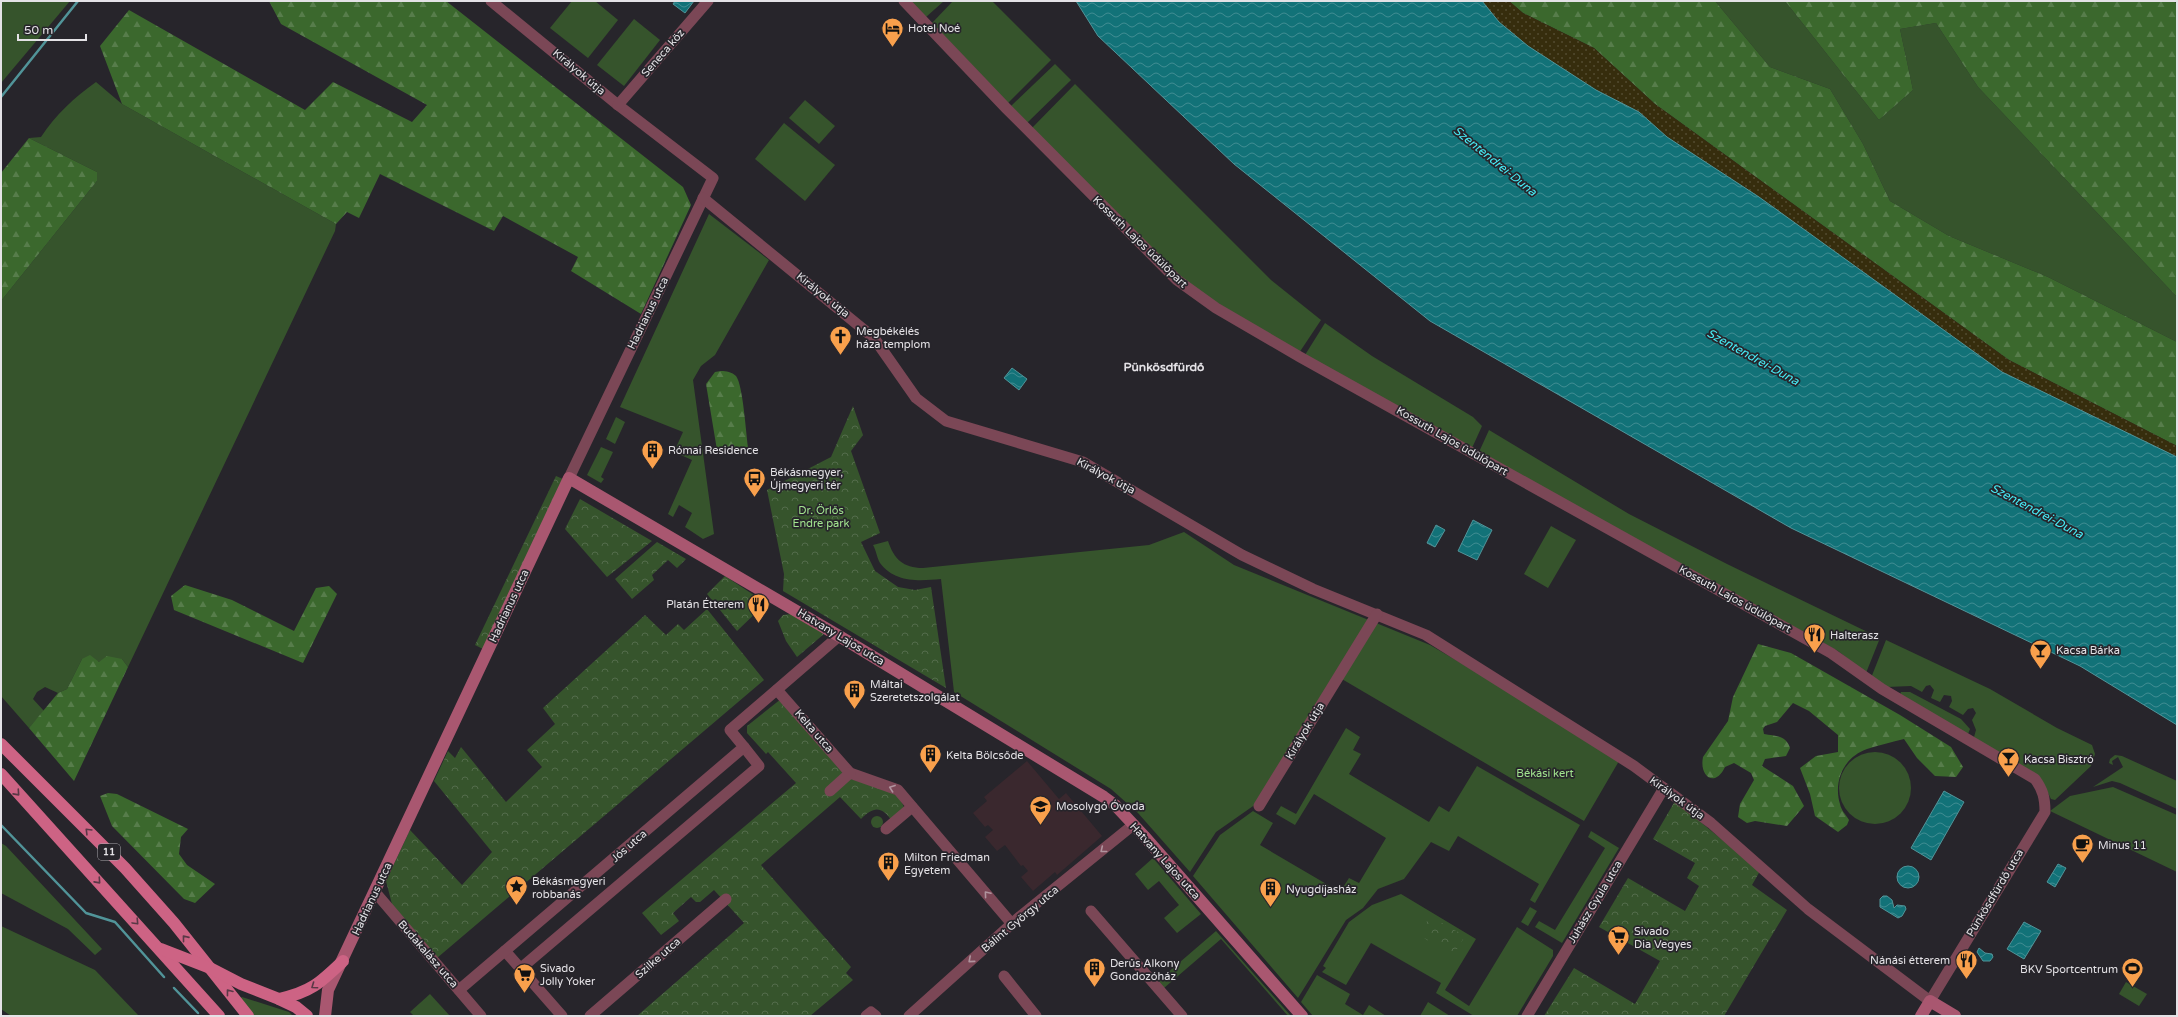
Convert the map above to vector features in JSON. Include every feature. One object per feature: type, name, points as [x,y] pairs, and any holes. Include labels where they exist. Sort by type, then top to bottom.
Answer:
[{"type":"main road","name":"11","points":[[1,744],[125,868],[210,968],[248,1016]]},
{"type":"main road","name":"11","points":[[1,774],[160,948],[218,1014]]},
{"type":"main road","points":[[160,948],[210,968],[241,984],[279,999],[296,1007],[307,1016]]},
{"type":"main road","points":[[279,999],[300,994],[313,988],[343,961]]},
{"type":"street","name":"Királyok útja","points":[[491,1],[618,105],[713,178],[703,198],[874,338],[916,398],[946,421],[1083,462],[1242,555],[1313,589],[1426,635],[1608,748],[1664,788],[1711,823],[1808,909],[1930,1001],[1955,1016]]},
{"type":"street","name":"Seneca köz","points":[[618,105],[708,1]]},
{"type":"street","name":"Kossuth Lajos üdülőpart","points":[[904,1],[1126,230],[1177,280],[1192,291],[1216,308],[1300,357],[1831,653],[1882,689],[2035,779],[2041,787],[2045,798],[2045,812]]},
{"type":"street","name":"Hadrianus utca","points":[[325,1016],[328,990],[343,961],[569,478],[703,198]]},
{"type":"street","name":"Hatvany Lajos utca","points":[[569,478],[839,636],[1104,797],[1133,825],[1302,1016]]},
{"type":"street","name":"Királyok útja","points":[[1259,806],[1376,614]]},
{"type":"street","name":"Jós utca","points":[[520,969],[759,766],[730,730],[839,636]]},
{"type":"street","name":"Kelta utca","points":[[777,690],[850,772],[898,790],[1012,924]]},
{"type":"street","name":"Jós utca","points":[[459,990],[744,747]]},
{"type":"street","points":[[830,791],[850,772]]},
{"type":"street","name":"Juhász Gyula utca","points":[[1527,1016],[1664,788]]},
{"type":"street","points":[[886,829],[912,807]]},
{"type":"street","name":"Pünkösdfürdő utca","points":[[1921,1016],[2045,812]]},
{"type":"street","name":"Bálint György utca","points":[[909,1016],[1012,924],[1133,825]]},
{"type":"street","name":"Budakalász utca","points":[[375,892],[481,1016]]},
{"type":"street","name":"Szilke utca","points":[[590,1016],[726,899]]},
{"type":"street","points":[[1091,912],[1182,1016]]},
{"type":"street","points":[[505,951],[562,1016]]},
{"type":"street","points":[[1004,976],[1036,1016]]},
{"type":"street","points":[[866,1016],[871,1012],[876,1016]]},
{"type":"shaded area","name":"Mosolygó Óvoda","points":[[1027,761],[1059,799],[1066,793],[1102,836],[1057,875],[1055,872],[1033,891],[1021,877],[1028,871],[1023,865],[1021,866],[1005,845],[997,851],[985,837],[993,830],[988,825],[985,827],[973,813],[987,801],[984,797]]},
{"type":"green space","points":[[1,1],[70,1],[1,83]]},
{"type":"green space","points":[[269,1],[446,1],[683,187],[691,205],[641,314],[571,271],[578,257],[503,216],[494,231],[380,174],[359,218],[347,212],[336,224],[122,104],[100,46],[129,10],[305,110],[333,82],[412,122],[427,105],[281,24]]},
{"type":"green space","points":[[572,1],[595,1],[618,20],[588,58],[550,28]]},
{"type":"green space","points":[[909,1],[944,1],[926,17]]},
{"type":"green space","points":[[953,1],[992,1],[1051,60],[1008,103],[932,23]]},
{"type":"green space","points":[[1509,1],[1715,1],[1770,67],[1830,89],[1863,144],[1890,201],[1949,236],[2048,277],[2177,342],[2177,446],[2009,360],[1655,104],[1594,48],[1523,13]]},
{"type":"green space","points":[[1715,1],[1785,1],[1879,120],[1913,90],[1900,29],[1936,23],[1978,87],[2177,297],[2177,342],[2048,277],[1949,236],[1890,201],[1863,144],[1830,89],[1770,67]]},
{"type":"green space","points":[[1785,1],[2174,1],[2177,4],[2177,297],[1978,87],[1936,23],[1900,29],[1913,90],[1879,120]]},
{"type":"green space","points":[[634,19],[660,40],[624,86],[597,65]]},
{"type":"green space","points":[[1055,64],[1071,80],[1027,123],[1011,106]]},
{"type":"green space","points":[[96,82],[122,104],[336,224],[335,231],[128,667],[122,659],[100,662],[82,659],[67,689],[58,693],[45,687],[37,692],[33,699],[44,711],[29,728],[1,696],[1,301],[97,181],[97,172],[29,138],[41,137],[66,107]]},
{"type":"green space","points":[[1075,84],[1271,280],[1321,320],[1299,353],[1187,283],[1032,128]]},
{"type":"green space","points":[[805,100],[835,126],[819,144],[789,118]]},
{"type":"green space","points":[[784,123],[835,165],[805,201],[755,159]]},
{"type":"green space","points":[[29,138],[97,172],[97,181],[1,301],[1,173]]},
{"type":"green space","points":[[709,214],[769,260],[715,355],[701,366],[693,380],[714,534],[703,539],[685,527],[692,513],[679,505],[673,517],[668,514],[692,460],[674,452],[683,432],[620,407]]},
{"type":"green space","points":[[1325,323],[1372,356],[1473,417],[1482,426],[1472,448],[1305,355]]},
{"type":"green space","points":[[721,371],[736,376],[741,389],[748,447],[717,450],[706,384],[715,372]]},
{"type":"green space","name":"Dr. Örlős Endre park","points":[[853,406],[863,435],[851,451],[880,533],[861,542],[875,571],[898,587],[915,590],[931,587],[946,688],[783,591],[784,574],[767,490],[831,457]]},
{"type":"green space","points":[[616,417],[625,422],[615,444],[606,439]]},
{"type":"green space","points":[[1489,430],[1629,514],[1727,564],[1880,638],[1866,673],[1838,651],[1479,452]]},
{"type":"green space","points":[[601,447],[613,452],[601,477],[604,479],[601,483],[587,475]]},
{"type":"green space","points":[[556,476],[563,479],[483,649],[475,645]]},
{"type":"green space","points":[[580,499],[652,541],[607,577],[565,529]]},
{"type":"green space","points":[[1551,526],[1576,540],[1548,588],[1524,574]]},
{"type":"green space","name":"Békási kert","points":[[1184,532],[1234,565],[1430,645],[1550,715],[1619,761],[1584,821],[1335,675],[1256,804],[1216,832],[1190,872],[1138,813],[1111,789],[954,692],[941,579],[916,580],[893,574],[886,570],[880,563],[873,545],[888,541],[893,553],[900,561],[916,568],[923,568],[1149,545]]},
{"type":"green space","points":[[657,542],[686,559],[677,568],[668,560],[652,575],[654,580],[632,599],[615,579]]},
{"type":"green space","points":[[725,576],[766,603],[737,631],[707,594]]},
{"type":"green space","points":[[185,585],[232,600],[294,631],[316,588],[329,586],[337,594],[303,663],[174,610],[171,596]]},
{"type":"green space","points":[[707,609],[764,680],[437,958],[393,908],[386,881],[410,830],[462,885],[492,852],[434,781],[448,751],[455,758],[461,747],[506,802],[542,767],[527,750],[555,724],[543,708],[645,615],[666,635],[678,624],[684,630]]},
{"type":"green space","points":[[791,614],[824,634],[797,657],[786,641],[778,621],[783,615]]},
{"type":"green space","points":[[1886,640],[1990,689],[2057,728],[2092,745],[2095,754],[2091,766],[2055,800],[2051,799],[2046,789],[1974,737],[1976,730],[1972,720],[1976,713],[1973,708],[1968,709],[1963,715],[1949,707],[1952,701],[1951,696],[1944,695],[1940,702],[1931,698],[1934,690],[1930,685],[1926,686],[1922,692],[1911,686],[1887,687],[1871,678]]},
{"type":"green space","points":[[1758,644],[1791,653],[1900,715],[1951,747],[1963,767],[1956,777],[1935,776],[1917,758],[1904,739],[1867,749],[1859,753],[1847,764],[1839,779],[1838,795],[1840,804],[1849,820],[1847,825],[1838,832],[1815,816],[1810,794],[1800,768],[1816,756],[1838,752],[1838,735],[1809,711],[1793,703],[1777,722],[1765,726],[1763,729],[1764,734],[1783,738],[1790,748],[1786,756],[1765,759],[1762,766],[1793,786],[1804,806],[1787,826],[1755,821],[1747,823],[1738,817],[1740,804],[1754,780],[1751,773],[1734,763],[1725,767],[1717,777],[1713,778],[1706,774],[1703,770],[1702,764],[1703,757],[1728,721],[1733,697]]},
{"type":"green space","points":[[90,655],[99,662],[107,656],[122,659],[128,667],[74,781],[29,728],[58,693],[67,689],[82,659]]},
{"type":"green space","points":[[1901,692],[1910,692],[1961,719],[1970,729],[1968,734],[1900,695]]},
{"type":"green space","points":[[781,699],[850,778],[853,780],[856,778],[886,789],[898,798],[905,811],[892,821],[881,810],[873,810],[861,819],[840,797],[761,865],[851,967],[846,973],[853,980],[810,1016],[637,1016],[744,923],[714,890],[700,902],[696,902],[691,897],[673,913],[679,921],[661,935],[642,913],[796,783],[768,752],[766,754],[747,733],[747,726]]},
{"type":"green space","points":[[1346,728],[1360,737],[1353,750],[1361,754],[1349,774],[1429,822],[1439,806],[1449,812],[1477,766],[1580,825],[1535,903],[1530,900],[1539,884],[1458,836],[1449,851],[1431,842],[1404,879],[1378,889],[1363,908],[1346,920],[1298,998],[1193,876],[1220,835],[1253,811],[1273,823],[1260,845],[1340,892],[1349,878],[1359,883],[1386,838],[1314,794],[1295,825],[1276,814],[1281,806],[1296,814]]},
{"type":"green space","points":[[1875,752],[1895,758],[1905,768],[1911,788],[1905,808],[1895,818],[1875,824],[1855,818],[1845,808],[1839,788],[1845,768],[1855,758]]},
{"type":"green space","points":[[2115,755],[2122,756],[2177,781],[2177,809],[2120,783],[2112,781],[2093,787],[2123,767],[2118,757],[2112,761],[2113,765],[2109,763],[2110,759]]},
{"type":"green space","points":[[2113,787],[2177,815],[2177,872],[2050,811],[2070,796]]},
{"type":"green space","points":[[108,793],[117,794],[188,829],[181,837],[179,854],[187,865],[215,884],[195,903],[184,899],[112,826],[100,796]]},
{"type":"green space","points":[[1675,801],[1760,871],[1752,885],[1787,910],[1724,1016],[1544,1016],[1574,968],[1635,1004],[1660,961],[1599,927],[1628,878],[1685,911],[1699,886],[1687,878],[1695,863],[1653,839]]},
{"type":"green space","points":[[877,816],[881,818],[883,822],[881,826],[877,828],[873,826],[871,822],[873,818]]},
{"type":"green space","points":[[1591,831],[1619,848],[1562,943],[1535,927],[1539,921],[1555,930],[1605,848],[1588,837]]},
{"type":"green space","points":[[1,843],[6,846],[102,949],[95,955],[68,929],[1,893]]},
{"type":"green space","points":[[1153,858],[1201,914],[1177,933],[1164,918],[1179,905],[1159,881],[1148,890],[1135,874]]},
{"type":"green space","points":[[1401,894],[1476,939],[1445,990],[1469,1006],[1517,927],[1553,950],[1553,956],[1517,1016],[1474,1016],[1436,993],[1441,983],[1371,943],[1346,985],[1322,972],[1326,968],[1323,966],[1349,922],[1372,905]]},
{"type":"green space","points":[[1530,907],[1537,911],[1528,926],[1521,922]]},
{"type":"green space","points":[[1430,916],[1465,936],[1453,956],[1419,935]]},
{"type":"green space","points":[[1,926],[95,970],[139,1016],[11,1016],[1,1009]]},
{"type":"green space","points":[[1216,931],[1291,1016],[1288,1016],[1221,939],[1164,988],[1158,981]]},
{"type":"green space","points":[[1317,975],[1350,994],[1345,1004],[1363,1015],[1369,1005],[1386,1016],[1313,1016],[1301,1002]]},
{"type":"green space","points":[[2126,982],[2147,994],[2139,1006],[2119,994]]},
{"type":"green space","points":[[430,994],[450,1016],[414,1016],[410,1012]]},
{"type":"green space","points":[[242,997],[289,1012],[293,1016],[252,1016],[239,999]]},
{"type":"green space","points":[[1428,1002],[1450,1016],[1420,1016]]},
{"type":"sand","points":[[1482,1],[1509,1],[1523,13],[1594,48],[1655,104],[2009,360],[2177,446],[2177,457],[2002,372],[1759,197],[1667,137],[1639,112],[1596,90],[1528,46],[1499,22]]},
{"type":"water","points":[[675,1],[694,1],[685,13],[673,4]]},
{"type":"water","name":"Szentendrei-Duna","points":[[1076,1],[1482,1],[1499,22],[1528,46],[1596,90],[1639,112],[1667,137],[1759,197],[2002,372],[2177,457],[2177,725],[2080,666],[1791,528],[1430,321],[1234,164],[1098,36]]},
{"type":"water","points":[[1012,368],[1027,379],[1019,390],[1004,378]]},
{"type":"water","points":[[1473,520],[1492,530],[1477,560],[1458,551]]},
{"type":"water","points":[[1436,525],[1445,530],[1435,547],[1427,543]]},
{"type":"water","points":[[1944,791],[1964,802],[1931,860],[1911,848]]},
{"type":"water","points":[[2058,864],[2066,868],[2055,887],[2047,882]]},
{"type":"water","points":[[1908,866],[1916,869],[1919,877],[1916,885],[1908,888],[1900,885],[1897,877],[1900,869]]},
{"type":"water","points":[[1883,896],[1887,896],[1892,900],[1894,908],[1897,905],[1905,906],[1906,909],[1902,916],[1898,918],[1880,907],[1880,899]]},
{"type":"water","points":[[2024,922],[2041,931],[2024,959],[2007,949]]},
{"type":"water","points":[[1979,948],[1985,953],[1992,954],[1993,957],[1990,961],[1983,961],[1977,952]]},
{"type":"waterway","points":[[1,97],[78,1]]},
{"type":"waterway","points":[[1,825],[86,913],[115,922],[164,977]]},
{"type":"waterway","points":[[174,988],[198,1013]]},
{"type":"place","name":"Hotel Noé","points":[[892,48]]},
{"type":"place","name":"Megbékélés háza templom","points":[[840,356]]},
{"type":"place","name":"Római Residence","points":[[653,470]]},
{"type":"place","name":"Békásmegyer, Újmegyeri tér","points":[[755,498]]},
{"type":"place","name":"Platán Étterem","points":[[759,624]]},
{"type":"place","name":"Halterasz","points":[[1815,654]]},
{"type":"place","name":"Kacsa Bárka","points":[[2040,670]]},
{"type":"place","name":"Máltai Szeretetszolgálat","points":[[855,710]]},
{"type":"place","name":"Kelta Bölcsőde","points":[[930,774]]},
{"type":"place","name":"Kacsa Bisztró","points":[[2009,778]]},
{"type":"place","name":"Mosolygó Óvoda","points":[[1041,826]]},
{"type":"place","name":"Minus 11","points":[[2083,864]]},
{"type":"place","name":"Milton Friedman Egyetem","points":[[888,882]]},
{"type":"place","name":"Békásmegyeri robbanás","points":[[516,906]]},
{"type":"place","name":"Nyugdíjasház","points":[[1271,908]]},
{"type":"place","name":"Sivado Dia Vegyes","points":[[1619,956]]},
{"type":"place","name":"Nánási étterem","points":[[1966,980]]},
{"type":"place","name":"Derűs Alkony Gondozóház","points":[[1094,988]]},
{"type":"place","name":"BKV Sportcentrum","points":[[2133,988]]},
{"type":"place","name":"Sivado Jolly Yoker","points":[[524,994]]},
{"type":"district","name":"Pünkösdfürdő","points":[[1164,367]]}]
